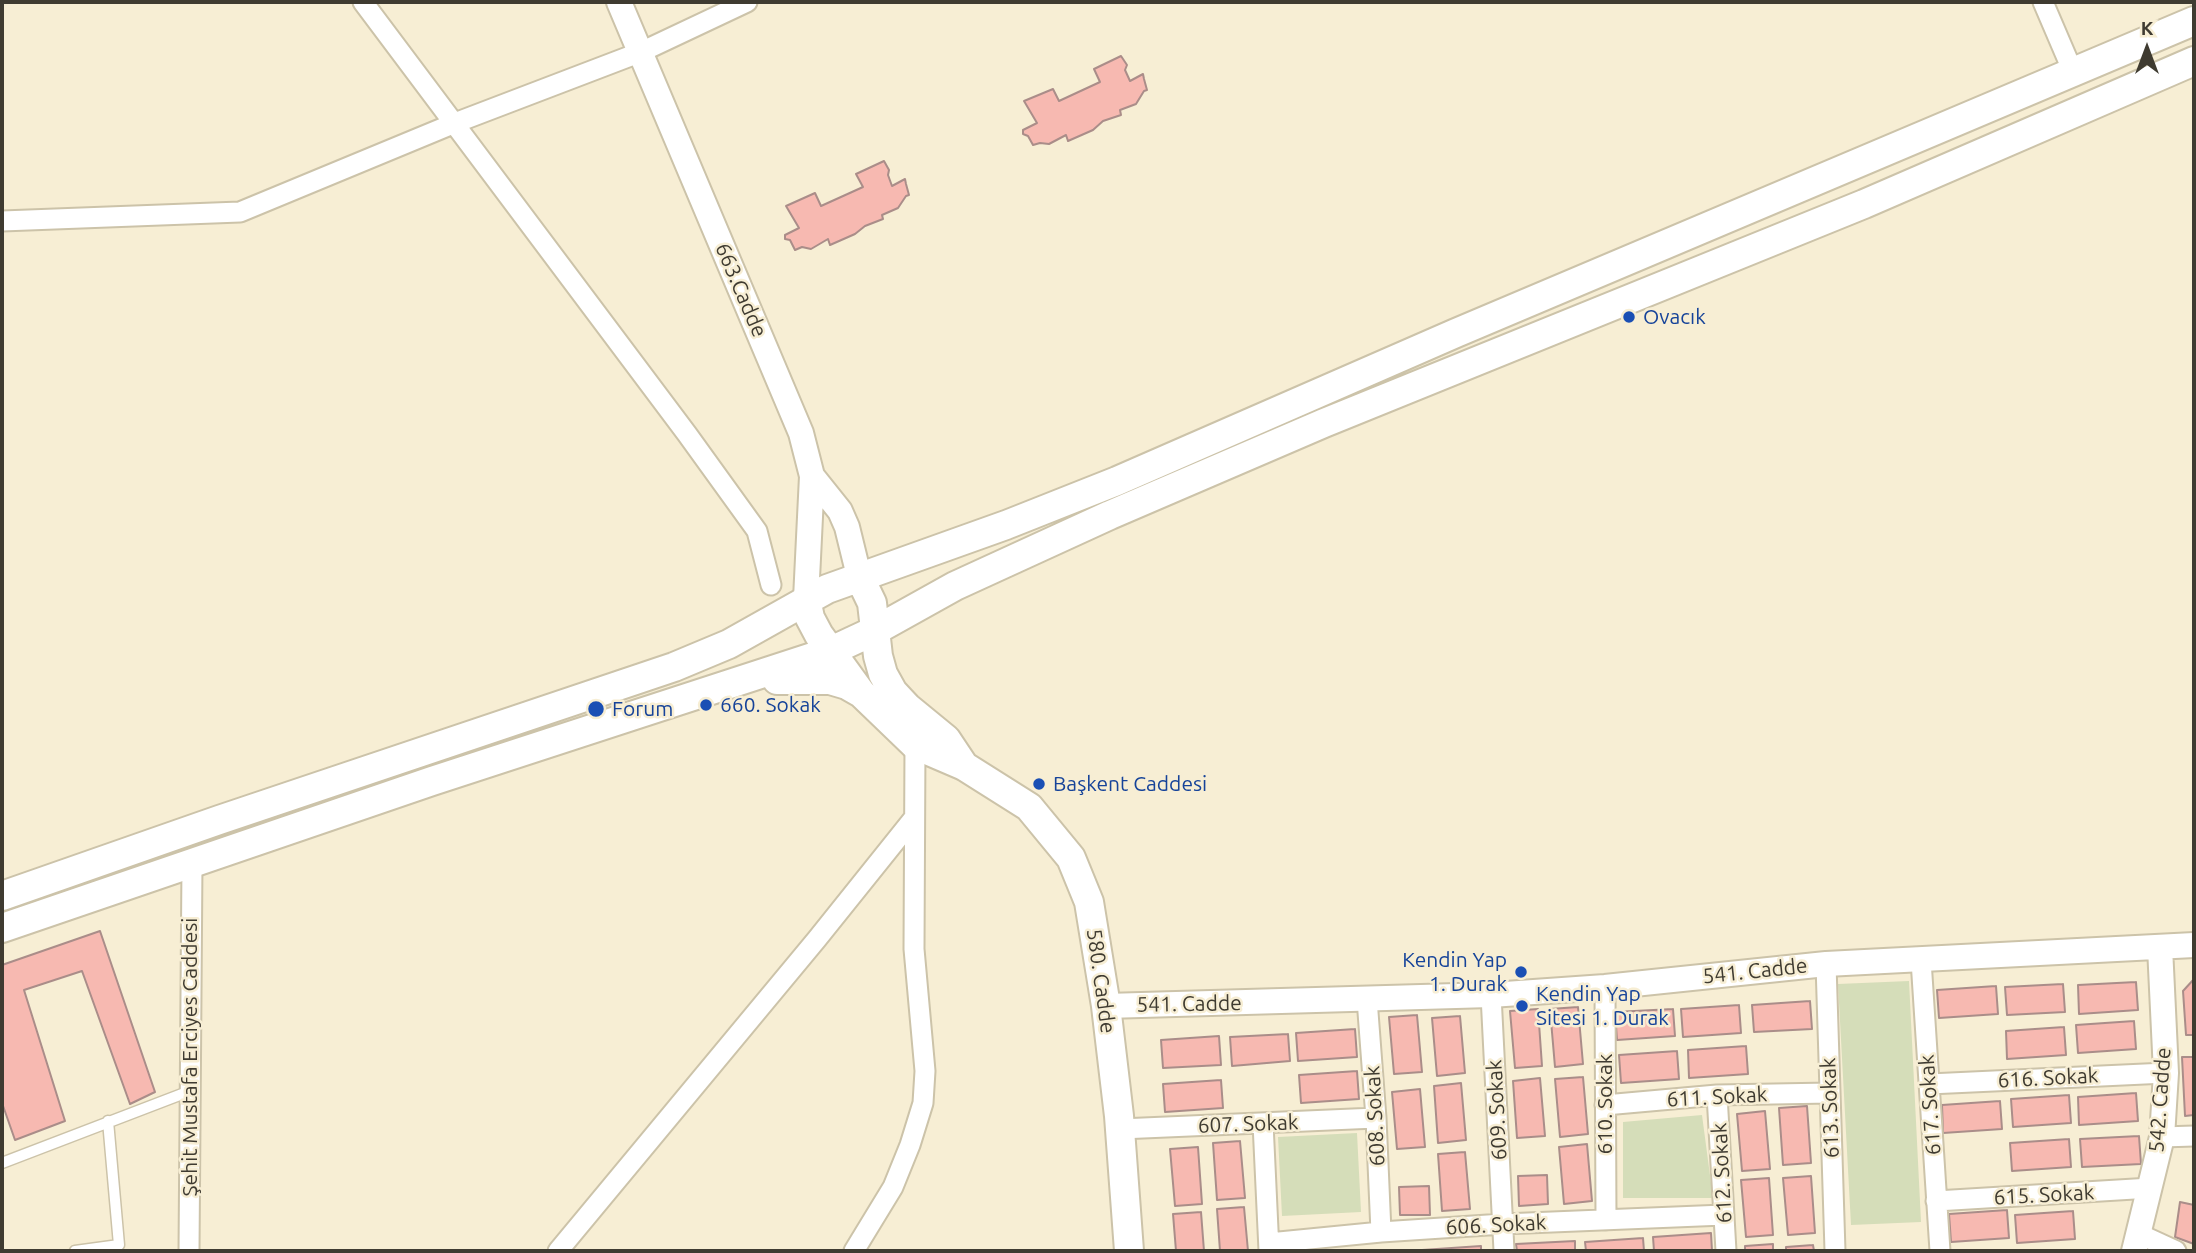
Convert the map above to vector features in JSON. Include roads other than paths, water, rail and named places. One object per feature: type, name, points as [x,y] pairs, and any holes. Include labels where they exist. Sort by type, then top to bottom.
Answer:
[{"type":"main road","points":[[2,895],[674,667],[729,644],[806,599],[859,576],[1006,525],[1117,481],[1456,332],[2194,21]]},
{"type":"main road","points":[[2,928],[432,781],[831,651],[876,630],[956,586],[1210,472],[1324,423],[1864,204],[2194,61]]},
{"type":"main road","points":[[859,576],[872,604],[878,656],[883,674],[893,692],[907,707],[946,738],[964,766]]},
{"type":"main road","points":[[806,599],[810,618],[819,635],[862,693],[915,745]]},
{"type":"main road","points":[[733,684],[820,678],[840,682],[862,693]]},
{"type":"main road","name":"580. Cadde","points":[[915,745],[964,766],[1029,807],[1071,858],[1090,902],[1106,1006],[1120,1129],[1129,1251]]},
{"type":"street","points":[[363,2],[757,531],[771,585]]},
{"type":"street","name":"663.Cadde","points":[[620,2],[801,433],[812,476],[840,511],[852,543],[859,576]]},
{"type":"street","points":[[2,221],[240,212],[455,123],[641,52],[747,2]]},
{"type":"street","points":[[2043,2],[2073,72]]},
{"type":"street","points":[[806,599],[812,476]]},
{"type":"street","points":[[854,1251],[893,1187],[923,1103],[925,1071],[914,949],[915,745]]},
{"type":"street","points":[[558,1251],[914,818]]},
{"type":"street","name":"Şehit Mustafa Erciyes Caddesi","points":[[189,1251],[192,863]]},
{"type":"street","name":"541. Cadde","points":[[1106,1006],[1491,995],[1605,987],[1826,964],[2194,945]]},
{"type":"street","name":"542. Cadde","points":[[2137,1242],[2162,1137],[2166,1073],[2160,947]]},
{"type":"street","name":"617. Sokak","points":[[1921,960],[1940,1251]]},
{"type":"street","name":"613. Sokak","points":[[1826,964],[1835,1251]]},
{"type":"street","name":"610. Sokak","points":[[1605,987],[1606,1220]]},
{"type":"street","name":"609. Sokak","points":[[1491,995],[1504,1251]]},
{"type":"street","name":"608. Sokak","points":[[1367,999],[1381,1232]]},
{"type":"street","name":"616. Sokak","points":[[1929,1084],[2166,1073]]},
{"type":"street","name":"611. Sokak","points":[[1605,1105],[1717,1095],[1830,1093]]},
{"type":"street","name":"612. Sokak","points":[[1717,1095],[1726,1251]]},
{"type":"street","name":"607. Sokak","points":[[1120,1129],[1376,1118]]},
{"type":"street","points":[[1263,1123],[1269,1247]]},
{"type":"street","points":[[2162,1137],[2194,1136]]},
{"type":"street","name":"615. Sokak","points":[[1936,1201],[2151,1188]]},
{"type":"street","name":"606. Sokak","points":[[1269,1247],[1381,1232],[1724,1215]]},
{"type":"street","points":[[2137,1242],[2176,1251]]},
{"type":"lane","points":[[2,1163],[190,1090]]},
{"type":"lane","points":[[75,1251],[119,1245],[108,1121]]},
{"type":"place","name":"Ovacık","points":[[1629,317]]},
{"type":"place","name":"660. Sokak","points":[[706,705]]},
{"type":"place","name":"Forum","points":[[596,709]]},
{"type":"place","name":"Başkent Caddesi","points":[[1039,784]]},
{"type":"place","name":"Kendin Yap 1. Durak","points":[[1521,972]]},
{"type":"place","name":"Kendin Yap Sitesi 1. Durak","points":[[1522,1006]]}]
